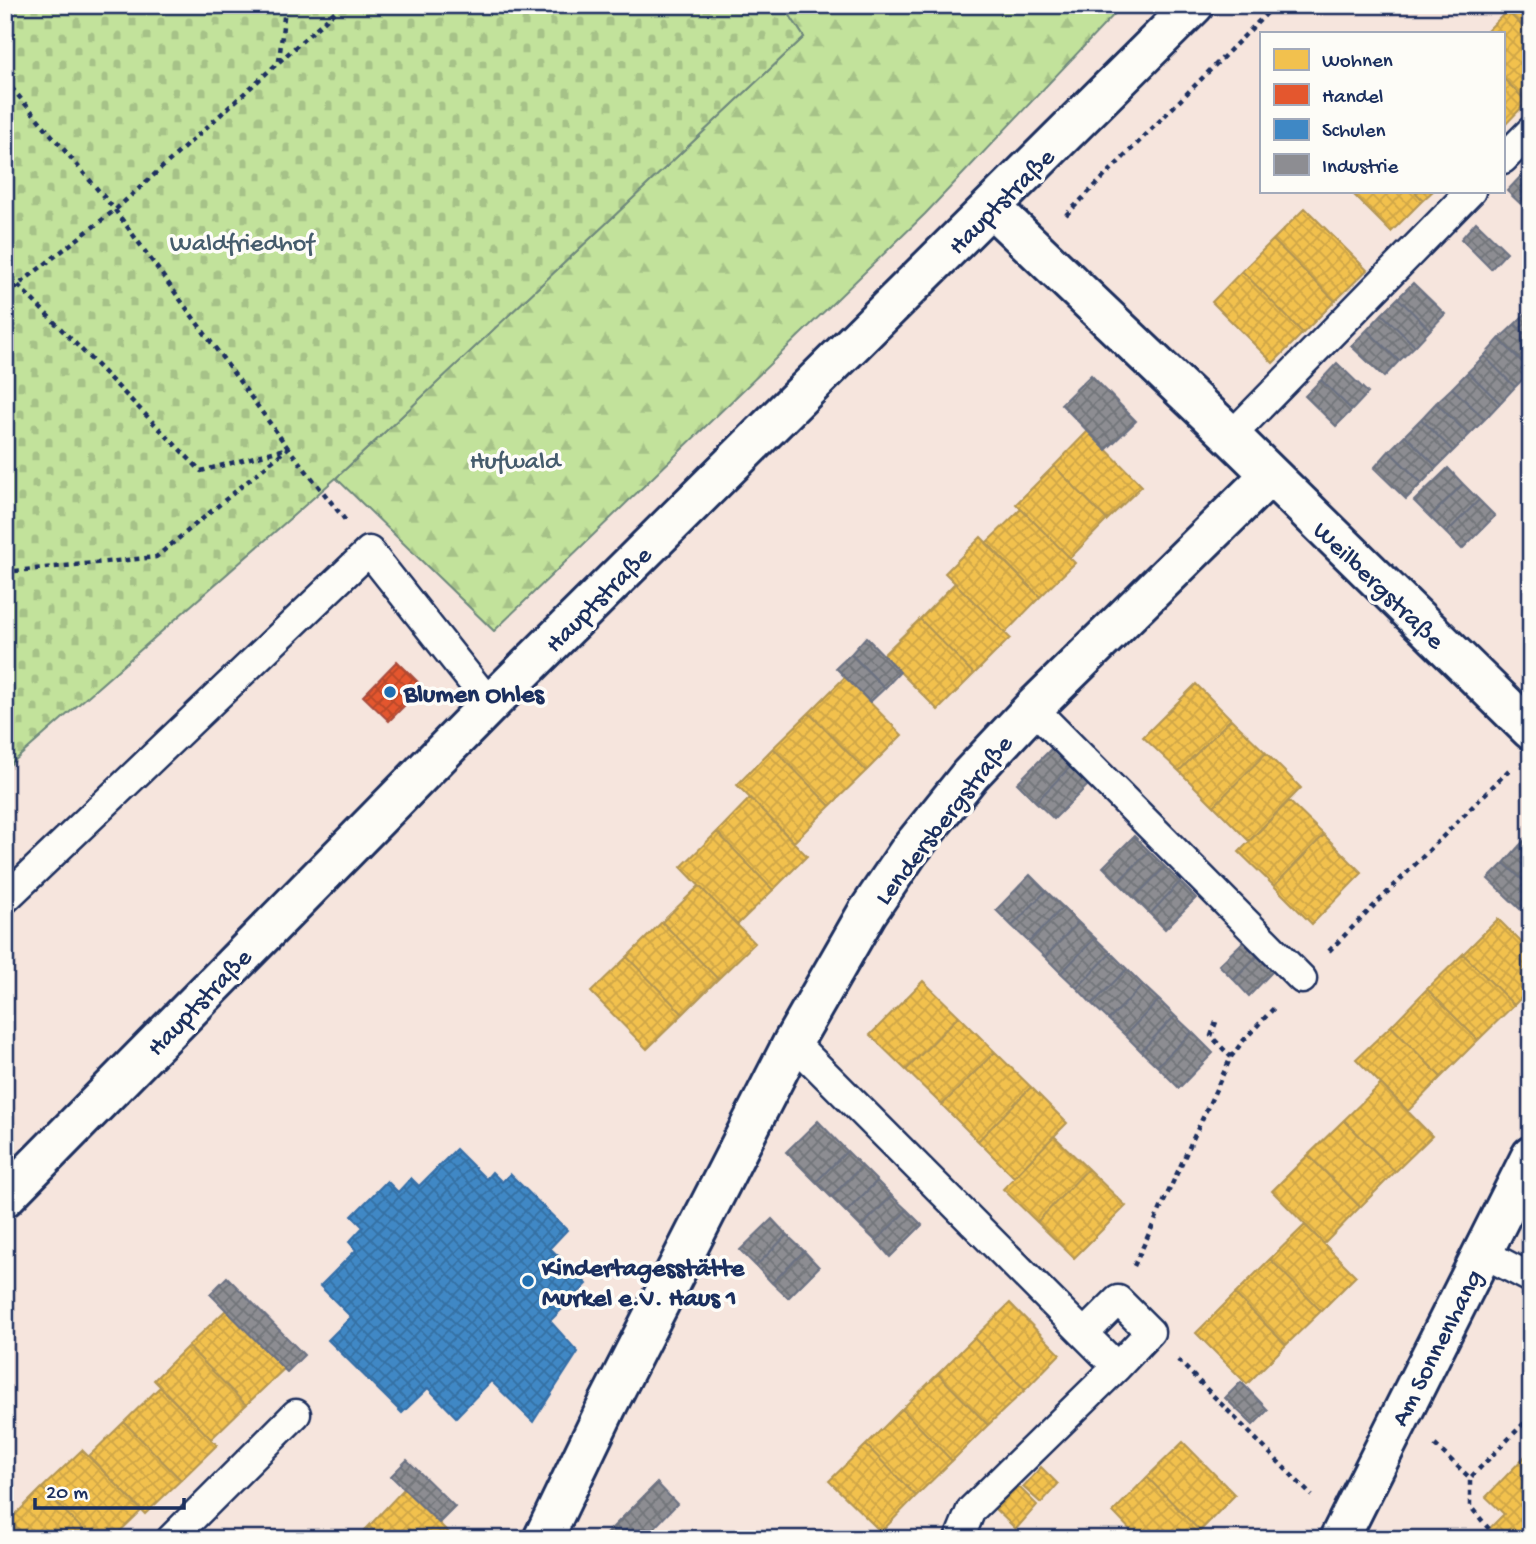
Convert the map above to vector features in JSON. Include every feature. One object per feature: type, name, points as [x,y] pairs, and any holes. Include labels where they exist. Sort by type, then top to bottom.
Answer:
[{"type":"street","name":"Hauptstraße","points":[[5,1197],[490,704],[1194,5]]},
{"type":"street","name":"Weilbergstraße","points":[[992,208],[1231,436],[1531,730]]},
{"type":"street","name":"Lendersbergstraße","points":[[543,1539],[607,1406],[793,1042],[867,913],[909,851],[970,775],[1033,708],[1270,475]]},
{"type":"street","name":"Am Sonnenhang","points":[[1342,1534],[1531,1156]]},
{"type":"lane","points":[[1504,158],[1531,131]]},
{"type":"lane","points":[[1231,436],[1470,192]]},
{"type":"lane","points":[[5,899],[369,551],[490,704]]},
{"type":"lane","name":"Lendersbergstraße","points":[[1033,708],[1302,979]]},
{"type":"lane","points":[[793,1042],[1117,1367]]},
{"type":"lane","points":[[1482,1253],[1531,1278]]},
{"type":"lane","points":[[958,1539],[971,1510],[1150,1332],[1118,1300],[1084,1335]]},
{"type":"lane","points":[[172,1539],[296,1414]]},
{"type":"path","points":[[279,62],[283,5]]},
{"type":"path","points":[[5,295],[115,211],[342,5]]},
{"type":"path","points":[[1034,247],[1275,5]]},
{"type":"path","points":[[5,80],[115,211],[288,448],[369,551]]},
{"type":"path","points":[[5,272],[201,471],[288,448]]},
{"type":"path","points":[[5,572],[156,557],[288,448]]},
{"type":"path","points":[[1118,1300],[1231,1057],[1302,979],[1512,768]]},
{"type":"path","points":[[1216,1022],[1211,1036],[1231,1057]]},
{"type":"path","points":[[1150,1332],[1342,1534]]},
{"type":"path","points":[[1489,1529],[1470,1506],[1470,1478],[1531,1416]]},
{"type":"green space","name":"Waldfriedhof","points":[[5,5],[783,5],[804,37],[336,478],[5,769]]},
{"type":"green space","name":"Hufwald","points":[[783,5],[1123,5],[925,214],[494,631],[336,478],[804,37]]},
{"type":"building: Wohnen","points":[[1513,5],[1531,5],[1531,35],[1507,11]]},
{"type":"building: Wohnen","points":[[1507,11],[1531,35],[1531,98],[1527,102],[1504,79],[1504,32],[1486,32]]},
{"type":"building: Wohnen","points":[[1504,79],[1527,102],[1504,126]]},
{"type":"building: Wohnen","points":[[1351,192],[1415,192],[1423,200],[1391,232]]},
{"type":"building: Wohnen","points":[[1415,192],[1432,192],[1423,200]]},
{"type":"building: Wohnen","points":[[1305,208],[1367,270],[1335,301],[1273,240]]},
{"type":"building: Wohnen","points":[[1273,240],[1335,301],[1303,333],[1242,271]]},
{"type":"building: Wohnen","points":[[1242,271],[1303,333],[1273,363],[1212,302]]},
{"type":"building: Wohnen","points":[[1088,431],[1142,486],[1107,520],[1054,466]]},
{"type":"building: Wohnen","points":[[1054,466],[1107,520],[1070,558],[1016,504]]},
{"type":"building: Wohnen","points":[[1021,509],[1075,563],[1040,597],[986,543]]},
{"type":"building: Wohnen","points":[[981,537],[1040,597],[1005,633],[945,573]]},
{"type":"building: Wohnen","points":[[955,583],[1010,638],[974,674],[920,619]]},
{"type":"building: Wohnen","points":[[920,619],[974,674],[938,710],[883,655]]},
{"type":"building: Wohnen","points":[[845,677],[902,735],[866,771],[809,713]]},
{"type":"building: Wohnen","points":[[1196,684],[1231,719],[1179,771],[1143,737]]},
{"type":"building: Wohnen","points":[[809,713],[866,771],[830,806],[773,748]]},
{"type":"building: Wohnen","points":[[1231,719],[1266,753],[1214,806],[1179,771]]},
{"type":"building: Wohnen","points":[[773,748],[830,806],[794,842],[737,785]]},
{"type":"building: Wohnen","points":[[1266,753],[1301,788],[1249,841],[1214,806]]},
{"type":"building: Wohnen","points":[[750,798],[807,856],[773,890],[717,832]]},
{"type":"building: Wohnen","points":[[1289,801],[1324,835],[1274,886],[1239,852]]},
{"type":"building: Wohnen","points":[[717,832],[773,890],[737,925],[681,867]]},
{"type":"building: Wohnen","points":[[1324,835],[1362,873],[1312,924],[1274,886]]},
{"type":"building: Wohnen","points":[[699,886],[755,943],[718,979],[662,922]]},
{"type":"building: Wohnen","points":[[1498,919],[1531,952],[1531,988],[1514,1005],[1463,954]]},
{"type":"building: Wohnen","points":[[662,922],[718,979],[683,1014],[627,957]]},
{"type":"building: Wohnen","points":[[1463,954],[1514,1005],[1478,1040],[1427,989]]},
{"type":"building: Wohnen","points":[[627,957],[683,1014],[647,1049],[591,992]]},
{"type":"building: Wohnen","points":[[923,981],[959,1016],[906,1070],[870,1035]]},
{"type":"building: Wohnen","points":[[1427,989],[1478,1040],[1441,1077],[1391,1026]]},
{"type":"building: Wohnen","points":[[959,1016],[995,1052],[942,1105],[906,1070]]},
{"type":"building: Wohnen","points":[[1391,1026],[1441,1077],[1408,1111],[1356,1059]]},
{"type":"building: Wohnen","points":[[995,1052],[1031,1087],[978,1141],[942,1105]]},
{"type":"building: Wohnen","points":[[1381,1084],[1432,1136],[1395,1172],[1344,1120]]},
{"type":"building: Wohnen","points":[[1031,1087],[1067,1123],[1014,1177],[978,1141]]},
{"type":"building: Wohnen","points":[[1344,1120],[1395,1172],[1360,1207],[1308,1155]]},
{"type":"building: Wohnen","points":[[1054,1136],[1088,1169],[1037,1222],[1003,1189]]},
{"type":"building: Wohnen","points":[[1308,1155],[1360,1207],[1324,1244],[1272,1191]]},
{"type":"building: Wohnen","points":[[1088,1169],[1126,1206],[1074,1258],[1037,1222]]},
{"type":"building: Wohnen","points":[[1305,1225],[1356,1276],[1321,1311],[1270,1259]]},
{"type":"building: Wohnen","points":[[1270,1259],[1321,1311],[1286,1345],[1235,1294]]},
{"type":"building: Wohnen","points":[[1235,1294],[1286,1345],[1247,1384],[1196,1333]]},
{"type":"building: Wohnen","points":[[1010,1303],[1060,1354],[1025,1390],[974,1338]]},
{"type":"building: Wohnen","points":[[226,1310],[284,1369],[246,1405],[188,1346]]},
{"type":"building: Wohnen","points":[[974,1338],[1025,1390],[988,1425],[938,1374]]},
{"type":"building: Wohnen","points":[[188,1346],[246,1405],[211,1439],[154,1380]]},
{"type":"building: Wohnen","points":[[938,1374],[988,1425],[952,1461],[902,1409]]},
{"type":"building: Wohnen","points":[[160,1387],[217,1445],[181,1480],[124,1422]]},
{"type":"building: Wohnen","points":[[902,1409],[952,1461],[916,1496],[866,1445]]},
{"type":"building: Wohnen","points":[[124,1422],[181,1480],[145,1514],[89,1456]]},
{"type":"building: Wohnen","points":[[1183,1442],[1235,1495],[1200,1531],[1147,1477]]},
{"type":"building: Wohnen","points":[[866,1445],[916,1496],[881,1532],[829,1481]]},
{"type":"building: Wohnen","points":[[82,1450],[142,1510],[112,1539],[92,1539],[42,1488]]},
{"type":"building: Wohnen","points":[[1525,1456],[1531,1461],[1531,1539],[1479,1539],[1504,1514],[1486,1497]]},
{"type":"building: Wohnen","points":[[1041,1467],[1058,1484],[1041,1503],[1023,1487]]},
{"type":"building: Wohnen","points":[[1147,1477],[1200,1531],[1191,1539],[1139,1539],[1113,1512]]},
{"type":"building: Wohnen","points":[[1017,1485],[1037,1505],[1016,1529],[994,1508]]},
{"type":"building: Wohnen","points":[[42,1488],[92,1539],[28,1539],[10,1520]]},
{"type":"building: Wohnen","points":[[404,1489],[455,1539],[382,1539],[369,1526]]},
{"type":"building: Wohnen","points":[[10,1520],[28,1539],[5,1539],[5,1524]]},
{"type":"building: Wohnen","points":[[369,1526],[382,1539],[356,1539]]},
{"type":"building: Wohnen","points":[[655,1527],[667,1539],[642,1539]]},
{"type":"building: Handel","points":[[397,661],[423,687],[389,721],[363,696]]},
{"type":"building: Schulen","points":[[456,1149],[486,1179],[492,1172],[502,1182],[510,1174],[567,1230],[550,1248],[587,1284],[550,1321],[578,1352],[533,1422],[491,1381],[456,1417],[428,1388],[402,1413],[328,1340],[351,1317],[320,1286],[356,1250],[349,1242],[363,1227],[352,1216],[387,1181],[398,1192],[411,1178],[419,1186]]},
{"type":"building: Industrie","points":[[1531,166],[1531,183],[1522,175]]},
{"type":"building: Industrie","points":[[1522,175],[1531,183],[1531,214],[1507,191]]},
{"type":"building: Industrie","points":[[1476,222],[1507,252],[1491,269],[1461,239]]},
{"type":"building: Industrie","points":[[1413,283],[1445,314],[1430,330],[1398,298]]},
{"type":"building: Industrie","points":[[1398,298],[1430,330],[1415,346],[1382,314]]},
{"type":"building: Industrie","points":[[1531,308],[1531,340],[1515,324]]},
{"type":"building: Industrie","points":[[1382,314],[1415,346],[1399,361],[1367,330]]},
{"type":"building: Industrie","points":[[1515,324],[1531,340],[1531,371],[1499,339]]},
{"type":"building: Industrie","points":[[1367,330],[1399,361],[1384,377],[1351,346]]},
{"type":"building: Industrie","points":[[1499,339],[1531,371],[1515,387],[1484,356]]},
{"type":"building: Industrie","points":[[1484,356],[1515,387],[1500,403],[1468,372]]},
{"type":"building: Industrie","points":[[1337,363],[1368,393],[1352,410],[1321,380]]},
{"type":"building: Industrie","points":[[1468,372],[1500,403],[1485,419],[1452,388]]},
{"type":"building: Industrie","points":[[1091,375],[1136,421],[1106,450],[1061,404]]},
{"type":"building: Industrie","points":[[1321,380],[1352,410],[1336,426],[1305,396]]},
{"type":"building: Industrie","points":[[1452,388],[1485,419],[1469,435],[1436,403]]},
{"type":"building: Industrie","points":[[1436,403],[1469,435],[1453,451],[1421,419]]},
{"type":"building: Industrie","points":[[1421,419],[1453,451],[1437,467],[1405,435]]},
{"type":"building: Industrie","points":[[1405,435],[1437,467],[1422,483],[1389,451]]},
{"type":"building: Industrie","points":[[1389,451],[1422,483],[1406,499],[1374,468]]},
{"type":"building: Industrie","points":[[1448,468],[1463,484],[1430,517],[1414,501]]},
{"type":"building: Industrie","points":[[1463,484],[1479,500],[1446,533],[1430,517]]},
{"type":"building: Industrie","points":[[1479,500],[1495,516],[1462,549],[1446,533]]},
{"type":"building: Industrie","points":[[866,637],[900,672],[885,688],[851,654]]},
{"type":"building: Industrie","points":[[851,654],[885,688],[870,702],[836,668]]},
{"type":"building: Industrie","points":[[1053,747],[1072,765],[1036,802],[1017,783]]},
{"type":"building: Industrie","points":[[1072,765],[1090,783],[1054,819],[1036,802]]},
{"type":"building: Industrie","points":[[1531,834],[1531,857],[1519,846]]},
{"type":"building: Industrie","points":[[1134,836],[1149,851],[1118,882],[1103,867]]},
{"type":"building: Industrie","points":[[1519,846],[1531,857],[1531,888],[1504,863]]},
{"type":"building: Industrie","points":[[1149,851],[1165,867],[1134,898],[1118,882]]},
{"type":"building: Industrie","points":[[1504,863],[1531,888],[1531,898],[1520,909],[1488,879]]},
{"type":"building: Industrie","points":[[1165,867],[1180,882],[1150,914],[1134,898]]},
{"type":"building: Industrie","points":[[1030,875],[1046,891],[1012,926],[996,910]]},
{"type":"building: Industrie","points":[[1180,882],[1196,898],[1165,929],[1150,914]]},
{"type":"building: Industrie","points":[[1046,891],[1063,907],[1029,942],[1012,926]]},
{"type":"building: Industrie","points":[[1063,907],[1078,922],[1045,957],[1029,942]]},
{"type":"building: Industrie","points":[[1078,922],[1095,938],[1061,973],[1045,957]]},
{"type":"building: Industrie","points":[[1095,938],[1111,953],[1077,988],[1061,973]]},
{"type":"building: Industrie","points":[[1244,941],[1258,956],[1234,980],[1219,965]]},
{"type":"building: Industrie","points":[[1111,953],[1127,969],[1092,1004],[1077,988]]},
{"type":"building: Industrie","points":[[1258,956],[1273,971],[1249,996],[1234,980]]},
{"type":"building: Industrie","points":[[1127,969],[1143,985],[1109,1020],[1092,1004]]},
{"type":"building: Industrie","points":[[1143,985],[1159,1000],[1125,1035],[1109,1020]]},
{"type":"building: Industrie","points":[[1159,1000],[1175,1016],[1141,1051],[1125,1035]]},
{"type":"building: Industrie","points":[[1175,1016],[1192,1032],[1157,1066],[1141,1051]]},
{"type":"building: Industrie","points":[[1192,1032],[1213,1053],[1179,1088],[1157,1066]]},
{"type":"building: Industrie","points":[[818,1121],[847,1151],[816,1182],[786,1152]]},
{"type":"building: Industrie","points":[[847,1151],[862,1166],[831,1197],[816,1182]]},
{"type":"building: Industrie","points":[[862,1166],[877,1181],[846,1212],[831,1197]]},
{"type":"building: Industrie","points":[[877,1181],[892,1196],[861,1227],[846,1212]]},
{"type":"building: Industrie","points":[[892,1196],[907,1210],[876,1241],[861,1227]]},
{"type":"building: Industrie","points":[[907,1210],[922,1225],[890,1257],[876,1241]]},
{"type":"building: Industrie","points":[[772,1219],[787,1235],[756,1266],[740,1250]]},
{"type":"building: Industrie","points":[[787,1235],[804,1251],[772,1283],[756,1266]]},
{"type":"building: Industrie","points":[[804,1251],[819,1267],[788,1298],[772,1283]]},
{"type":"building: Industrie","points":[[227,1277],[304,1355],[287,1372],[210,1294]]},
{"type":"building: Industrie","points":[[1241,1382],[1268,1410],[1253,1425],[1225,1398]]},
{"type":"building: Industrie","points":[[407,1460],[455,1507],[439,1523],[391,1476]]},
{"type":"building: Industrie","points":[[657,1483],[677,1504],[655,1527],[642,1539],[601,1539]]},
{"type":"place","name":"Blumen Ohles","points":[[390,692]]},
{"type":"place","name":"Kindertagesstätte Murkel e.V. Haus 1","points":[[528,1281]]}]
